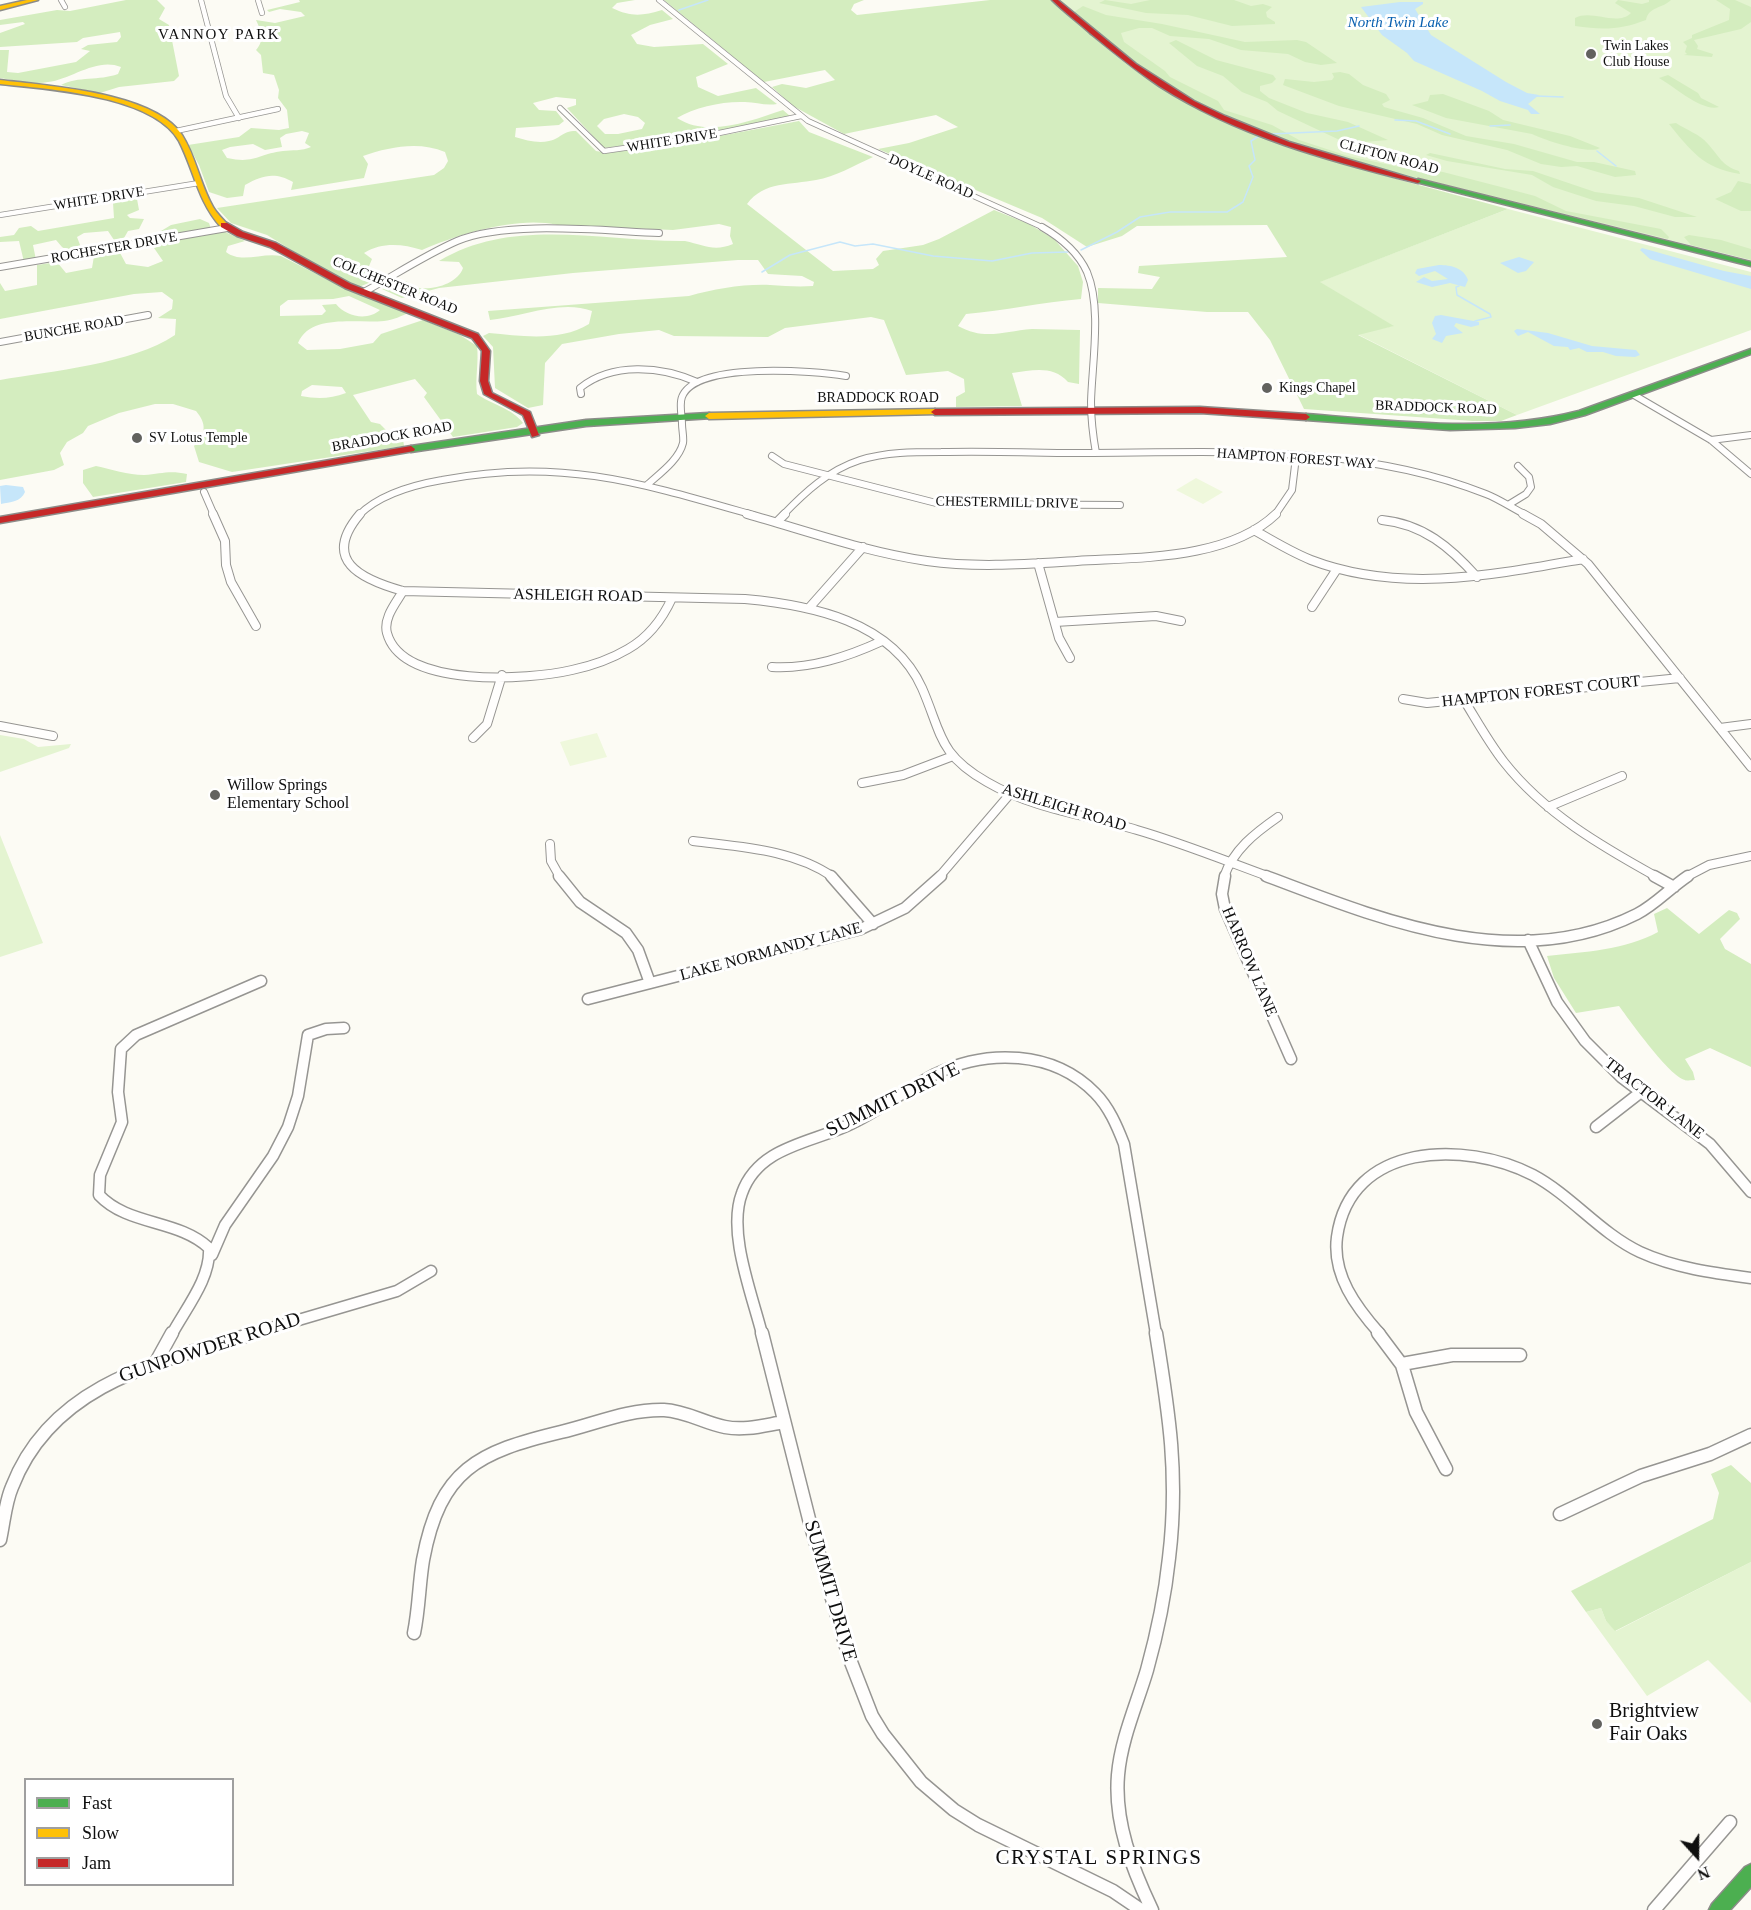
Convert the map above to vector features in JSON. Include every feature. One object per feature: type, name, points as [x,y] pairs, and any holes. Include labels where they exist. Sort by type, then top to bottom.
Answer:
[{"type":"main road","points":[[0,8],[35,0]]},
{"type":"main road","name":"CLIFTON ROAD","points":[[1055,0],[1132,64],[1167,88],[1206,109],[1276,139],[1391,174],[1751,264]]},
{"type":"main road","points":[[0,82],[65,90],[135,107],[159,117],[176,131],[211,210],[227,228]]},
{"type":"main road","name":"COLCHESTER ROAD","points":[[227,228],[270,244],[339,282],[442,321],[479,339],[485,346],[488,357],[486,391],[494,398],[527,414],[534,432]]},
{"type":"main road","name":"BRADDOCK ROAD","points":[[1639,397],[1751,351]]},
{"type":"main road","name":"BRADDOCK ROAD","points":[[0,520],[534,432],[682,419],[1245,412],[1450,427],[1500,426],[1565,418],[1639,397],[1751,360]]},
{"type":"main road","name":"BRADDOCK ROAD","points":[[0,526],[204,492],[534,432]]},
{"type":"main road","points":[[1718,1910],[1751,1873]]},
{"type":"street","points":[[61,0],[64,7]]},
{"type":"street","points":[[201,0],[226,96],[239,118]]},
{"type":"street","points":[[258,0],[262,13]]},
{"type":"street","name":"DOYLE ROAD","points":[[659,0],[801,116],[854,143],[1029,220],[1052,232],[1071,248],[1084,266],[1091,285],[1092,414],[1096,453]]},
{"type":"street","name":"WHITE DRIVE","points":[[560,108],[604,151],[700,137],[801,116]]},
{"type":"street","points":[[176,131],[278,109]]},
{"type":"street","name":"WHITE DRIVE","points":[[0,215],[199,183]]},
{"type":"street","name":"ROCHESTER DRIVE","points":[[0,267],[227,228]]},
{"type":"street","points":[[364,292],[458,241],[481,234],[513,230],[554,229],[659,233]]},
{"type":"street","name":"BUNCHE ROAD","points":[[0,342],[148,315]]},
{"type":"street","points":[[580,394],[580,387],[584,383],[599,376],[619,372],[665,371],[697,382]]},
{"type":"street","points":[[647,485],[680,450],[684,436],[681,398],[685,391],[697,382],[722,374],[739,373],[828,372],[846,376]]},
{"type":"street","points":[[1639,397],[1711,440],[1751,474]]},
{"type":"street","points":[[1711,440],[1751,435]]},
{"type":"street","name":"HAMPTON FOREST WAY","points":[[777,522],[825,475],[855,461],[896,453],[1245,453],[1361,462],[1410,470],[1461,485],[1508,505],[1551,531],[1583,559],[1751,767]]},
{"type":"street","name":"CHESTERMILL DRIVE","points":[[772,456],[784,464],[940,504],[1120,505]]},
{"type":"street","name":"ASHLEIGH ROAD","points":[[1296,457],[1296,477],[1290,496],[1275,515],[1254,530],[1221,544],[1182,554],[1038,563],[945,564],[863,547],[647,485],[578,472],[523,471],[436,482],[387,496],[368,507],[353,520],[344,536],[343,553],[353,570],[366,580],[403,591],[766,601],[809,608],[859,627],[882,641],[898,655],[912,671],[922,689],[935,731],[953,756],[978,777],[1010,794],[1139,830],[1380,918],[1421,930],[1463,938],[1528,940],[1571,936],[1611,925],[1646,909],[1693,872],[1708,865],[1751,856]]},
{"type":"street","points":[[1508,505],[1526,494],[1531,487],[1529,477],[1518,466]]},
{"type":"street","points":[[204,492],[225,541],[226,565],[231,582],[256,626]]},
{"type":"street","points":[[1382,520],[1405,522],[1431,534],[1452,551],[1477,577]]},
{"type":"street","points":[[1254,530],[1297,554],[1337,568],[1370,576],[1407,581],[1444,581],[1477,577],[1583,559]]},
{"type":"street","points":[[809,608],[863,547]]},
{"type":"street","points":[[1038,563],[1062,645],[1070,658]]},
{"type":"street","points":[[1312,607],[1337,568]]},
{"type":"street","points":[[403,591],[389,615],[387,626],[389,641],[400,654],[416,665],[439,672],[502,675],[558,673],[608,659],[629,649],[650,633],[662,619],[672,598]]},
{"type":"street","points":[[1055,622],[1156,616],[1181,621]]},
{"type":"street","points":[[772,667],[799,667],[849,655],[882,641]]},
{"type":"street","points":[[473,738],[487,724],[502,675]]},
{"type":"street","name":"HAMPTON FOREST COURT","points":[[1403,699],[1427,703],[1680,678]]},
{"type":"street","points":[[1464,699],[1504,762],[1548,807],[1597,843],[1674,887]]},
{"type":"street","points":[[1720,728],[1751,724]]},
{"type":"street","points":[[0,726],[53,736]]},
{"type":"street","points":[[862,783],[903,775],[953,756]]},
{"type":"street","points":[[1548,807],[1622,776]]},
{"type":"street","name":"LAKE NORMANDY LANE","points":[[588,999],[842,935],[900,911],[923,893],[1010,794]]},
{"type":"street","points":[[1230,863],[1248,840],[1278,818]]},
{"type":"street","points":[[693,841],[793,858],[813,865],[834,878],[873,924]]},
{"type":"street","points":[[550,844],[548,854],[551,864],[569,890],[584,905],[616,924],[628,935],[636,947],[650,983]]},
{"type":"street","name":"HARROW LANE","points":[[1230,863],[1222,885],[1225,909],[1291,1059]]},
{"type":"street","name":"TRACTOR LANE","points":[[1528,940],[1551,990],[1569,1021],[1603,1060],[1710,1144],[1731,1165],[1751,1192]]},
{"type":"street","points":[[211,1258],[209,1248],[199,1240],[166,1224],[113,1209],[99,1195],[100,1175],[122,1122],[118,1096],[119,1058],[121,1049],[136,1035],[261,981]]},
{"type":"street","points":[[156,1362],[205,1275],[222,1229],[269,1164],[282,1141],[301,1083],[305,1042],[308,1035],[326,1029],[344,1028]]},
{"type":"street","name":"SUMMIT DRIVE","points":[[1140,1910],[1113,1891],[978,1825],[954,1810],[921,1782],[883,1734],[864,1701],[849,1658],[810,1523],[737,1235],[739,1198],[755,1170],[772,1156],[786,1148],[854,1123],[931,1077],[962,1064],[998,1058],[1034,1059],[1069,1071],[1093,1089],[1114,1116],[1124,1144],[1176,1467],[1175,1512],[1162,1603],[1154,1645],[1129,1725],[1119,1770],[1119,1800],[1124,1831],[1140,1887],[1152,1910]]},
{"type":"street","points":[[1596,1127],[1641,1092]]},
{"type":"street","points":[[1446,1469],[1416,1411],[1402,1364],[1352,1300],[1342,1275],[1337,1255],[1336,1232],[1341,1213],[1350,1194],[1371,1174],[1400,1160],[1451,1154],[1481,1157],[1536,1177],[1550,1185],[1616,1238],[1650,1257],[1696,1271],[1751,1278]]},
{"type":"street","name":"GUNPOWDER ROAD","points":[[0,1540],[8,1497],[16,1475],[29,1452],[47,1428],[73,1404],[107,1381],[156,1362],[397,1291],[431,1271]]},
{"type":"street","points":[[1402,1364],[1452,1355],[1520,1354]]},
{"type":"street","points":[[414,1633],[421,1571],[433,1517],[456,1480],[470,1466],[488,1454],[517,1443],[652,1410],[678,1411],[729,1428],[750,1428],[784,1422]]},
{"type":"street","points":[[1560,1515],[1641,1476],[1710,1454],[1751,1435]]},
{"type":"street","points":[[1654,1910],[1730,1822]]},
{"type":"green space","points":[[126,0],[157,0],[165,8],[159,19],[169,25],[179,76],[174,81],[119,87],[100,93],[61,85],[74,80],[118,74],[121,67],[112,65],[94,67],[42,83],[0,78],[0,50],[9,50],[7,72],[18,73],[76,62],[90,51],[81,49],[88,45],[117,42],[121,37],[120,32],[83,38],[77,42],[0,47],[0,33],[25,24],[23,22],[0,25],[0,20],[57,10],[70,11]]},
{"type":"green space","points":[[299,0],[635,0],[617,3],[612,8],[637,15],[662,10],[673,19],[650,25],[631,35],[637,44],[654,47],[703,44],[728,64],[696,77],[698,87],[718,96],[756,88],[777,104],[737,102],[719,104],[692,111],[677,118],[689,124],[715,127],[743,123],[783,110],[790,116],[694,136],[604,148],[567,108],[576,105],[576,99],[556,97],[533,103],[539,110],[556,111],[564,121],[559,125],[516,128],[515,137],[545,142],[567,132],[576,131],[596,151],[608,153],[799,121],[809,132],[873,157],[838,174],[807,182],[778,185],[761,191],[747,204],[833,271],[873,269],[879,265],[876,259],[883,251],[923,245],[994,210],[1029,224],[1054,239],[1078,266],[1083,282],[1081,299],[966,314],[958,326],[968,331],[986,334],[1032,329],[1080,330],[1079,384],[1068,382],[1049,371],[1012,373],[1022,406],[956,407],[956,397],[965,392],[964,379],[948,371],[906,375],[884,320],[871,317],[785,328],[768,337],[674,336],[659,330],[562,344],[545,363],[543,405],[528,408],[495,388],[493,347],[483,336],[489,333],[553,336],[578,330],[589,324],[592,311],[580,308],[554,308],[490,320],[488,311],[689,296],[749,285],[813,286],[814,282],[802,276],[768,274],[758,260],[738,260],[573,273],[439,288],[402,298],[382,289],[406,281],[420,288],[432,288],[445,284],[456,278],[463,268],[459,262],[439,261],[467,247],[497,239],[559,234],[685,241],[709,247],[720,247],[733,244],[730,236],[731,227],[719,224],[673,230],[542,223],[507,225],[453,238],[422,250],[392,245],[371,249],[364,253],[372,259],[367,271],[378,279],[359,287],[342,281],[267,235],[231,223],[217,208],[434,175],[444,168],[448,161],[445,152],[425,147],[404,146],[363,156],[368,164],[364,178],[291,190],[293,182],[269,176],[245,185],[243,196],[227,198],[209,192],[199,165],[188,145],[239,137],[251,128],[279,130],[289,128],[287,110],[278,98],[279,90],[274,75],[263,73],[261,55],[256,50],[261,39],[261,32],[256,20],[275,23],[305,16],[301,12],[280,9],[269,12],[267,10],[300,2]],"holes":[[[624,114],[638,117],[645,123],[642,129],[605,134],[597,126],[604,119]],[[302,131],[309,133],[305,143],[311,147],[275,152],[244,160],[227,158],[222,150],[253,144],[265,150],[282,147],[280,138],[286,134]]]},
{"type":"green space","points":[[664,0],[864,0],[854,4],[851,10],[857,15],[990,0],[1052,0],[1105,47],[1139,73],[1182,99],[1226,121],[1318,156],[1508,209],[1320,282],[1394,326],[1358,335],[1517,415],[1501,421],[1473,421],[1304,409],[1270,340],[1248,312],[1207,312],[1098,303],[1098,288],[1152,289],[1160,277],[1138,273],[1139,266],[1287,257],[1267,225],[1137,226],[1122,236],[1087,247],[1042,218],[878,149],[909,143],[958,127],[936,115],[844,134],[793,106],[772,87],[782,84],[806,88],[835,80],[825,70],[764,82]]},
{"type":"green space","points":[[1060,0],[1751,0],[1751,260],[1379,169],[1289,141],[1216,111],[1157,78]]},
{"type":"green space","points":[[1105,0],[1131,4],[1150,0],[1234,0],[1251,6],[1263,4],[1272,7],[1266,12],[1267,17],[1275,24],[1232,26],[1188,15],[1146,13],[1099,3]]},
{"type":"green space","points":[[1618,0],[1642,4],[1649,0],[1671,0],[1650,12],[1646,20],[1628,26],[1602,28],[1575,26],[1575,18],[1582,16],[1619,18],[1631,13],[1615,3]]},
{"type":"green space","points":[[1716,0],[1735,0],[1751,7],[1751,22],[1741,29],[1694,40],[1698,46],[1697,49],[1713,54],[1712,57],[1684,55],[1687,54],[1685,52],[1687,46],[1683,42],[1692,38],[1692,35],[1729,20],[1730,9]]},
{"type":"green space","points":[[1083,6],[1106,15],[1162,24],[1245,42],[1297,40],[1306,42],[1337,63],[1321,65],[1305,62],[1288,54],[1241,50],[1209,39],[1170,36],[1152,28],[1139,28],[1121,33],[1124,42],[1170,77],[1218,101],[1224,110],[1272,125],[1299,140],[1348,156],[1404,168],[1443,172],[1501,187],[1535,196],[1566,211],[1661,229],[1669,237],[1668,239],[1344,159],[1243,123],[1179,91],[1125,54],[1074,12]]},
{"type":"green space","points":[[1176,40],[1216,60],[1273,75],[1276,79],[1272,83],[1260,86],[1260,91],[1269,98],[1307,113],[1348,122],[1388,140],[1364,142],[1357,145],[1346,143],[1278,111],[1267,102],[1242,92],[1223,76],[1197,66],[1169,43]]},
{"type":"green space","points":[[1332,73],[1349,74],[1363,85],[1386,94],[1390,100],[1382,104],[1384,107],[1423,118],[1466,136],[1514,144],[1577,162],[1594,162],[1635,171],[1636,175],[1615,177],[1577,166],[1561,167],[1541,164],[1507,150],[1442,135],[1417,124],[1339,106],[1283,85],[1285,79],[1314,82],[1332,80],[1334,77]]},
{"type":"green space","points":[[1668,75],[1698,93],[1701,98],[1719,107],[1705,106],[1659,78]]},
{"type":"green space","points":[[1443,94],[1489,111],[1503,120],[1570,136],[1600,148],[1586,150],[1566,146],[1532,134],[1446,118],[1412,105],[1428,101],[1430,95]]},
{"type":"green space","points":[[1676,123],[1701,137],[1725,163],[1739,171],[1740,174],[1716,167],[1699,157],[1669,124]]},
{"type":"green space","points":[[1430,153],[1505,169],[1533,171],[1595,192],[1639,198],[1697,217],[1675,217],[1634,206],[1596,201],[1553,187],[1532,175],[1447,161],[1426,155]]},
{"type":"green space","points":[[1738,181],[1751,184],[1751,211],[1741,211],[1715,199],[1731,192]]},
{"type":"green space","points":[[137,199],[139,210],[127,215],[130,218],[144,219],[139,229],[128,231],[124,238],[114,240],[108,231],[84,233],[77,237],[82,250],[71,253],[56,240],[33,245],[36,260],[24,262],[19,241],[0,242],[0,237],[14,235],[19,228],[31,226],[38,231],[114,218],[113,203]]},
{"type":"green space","points":[[1508,209],[1751,272],[1751,330],[1517,415],[1357,334],[1393,326],[1319,282]]},
{"type":"green space","points":[[200,219],[209,223],[211,229],[162,237],[161,231],[171,225]]},
{"type":"green space","points":[[223,231],[245,241],[228,246],[226,252],[232,255],[238,257],[281,256],[340,286],[410,312],[387,320],[336,322],[313,327],[298,343],[307,350],[340,349],[373,343],[381,334],[423,320],[460,335],[477,346],[477,394],[508,410],[523,423],[517,427],[453,437],[424,397],[427,393],[415,379],[353,395],[371,422],[380,424],[389,433],[385,438],[403,439],[404,446],[232,472],[199,462],[194,446],[204,429],[202,420],[196,411],[173,404],[155,404],[119,413],[88,426],[83,433],[67,442],[60,453],[64,465],[54,470],[0,480],[0,380],[90,365],[137,353],[175,335],[176,319],[158,318],[172,309],[173,300],[162,292],[134,294],[0,319],[0,283],[5,291],[37,285],[37,265],[57,262],[66,273],[92,268],[94,256],[119,251],[126,264],[148,267],[163,261],[154,248],[156,243]],"holes":[[[349,296],[380,310],[369,316],[357,316],[345,312],[336,304],[322,305],[326,311],[322,315],[280,316],[280,306],[288,300],[333,299]],[[312,385],[342,387],[346,393],[324,398],[301,396],[302,391]]]},
{"type":"green space","points":[[1689,235],[1721,240],[1751,249],[1751,260],[1691,245],[1684,237]]},
{"type":"green space","points":[[96,466],[138,475],[170,472],[187,474],[186,482],[93,497],[83,483],[83,470]]},
{"type":"green space","points":[[1196,478],[1223,492],[1203,504],[1176,490]]},
{"type":"green space","points":[[597,733],[607,757],[570,766],[560,742]]},
{"type":"green space","points":[[0,735],[24,739],[38,747],[71,744],[69,748],[0,772]]},
{"type":"green space","points":[[0,835],[43,943],[0,957]]},
{"type":"green space","points":[[1667,908],[1699,934],[1729,910],[1737,913],[1740,919],[1720,939],[1725,949],[1751,964],[1751,1067],[1710,1048],[1685,1059],[1695,1080],[1678,1077],[1660,1059],[1619,1006],[1576,1013],[1554,978],[1547,956],[1604,949],[1645,938],[1658,932],[1654,914]]},
{"type":"green space","points":[[1731,1465],[1751,1483],[1751,1562],[1615,1631],[1606,1621],[1601,1608],[1586,1612],[1571,1591],[1713,1519],[1719,1493],[1711,1474]]},
{"type":"green space","points":[[1751,1562],[1751,1703],[1708,1660],[1647,1696],[1586,1612],[1601,1608],[1606,1621],[1616,1631]]},
{"type":"water","name":"North Twin Lake","points":[[1400,2],[1423,2],[1415,9],[1431,35],[1506,82],[1527,93],[1539,95],[1528,104],[1540,114],[1531,114],[1528,110],[1500,101],[1414,61],[1382,35],[1361,7]]},
{"type":"water","points":[[1642,248],[1724,271],[1751,276],[1751,289],[1650,259],[1640,250]]},
{"type":"water","points":[[1519,257],[1534,262],[1526,271],[1518,273],[1500,263]]},
{"type":"water","points":[[1439,265],[1460,270],[1468,280],[1465,287],[1450,283],[1432,287],[1416,282],[1424,277],[1432,281],[1448,279],[1435,271],[1419,276],[1415,273],[1417,269]]},
{"type":"water","points":[[1441,315],[1479,322],[1479,325],[1471,327],[1456,323],[1454,326],[1463,333],[1446,336],[1442,343],[1432,339],[1436,334],[1432,323],[1435,316]]},
{"type":"water","points":[[1517,329],[1548,333],[1592,346],[1636,350],[1640,355],[1616,356],[1603,352],[1587,352],[1579,348],[1570,350],[1568,347],[1554,346],[1528,332],[1518,336],[1514,331]]},
{"type":"water","points":[[0,486],[23,487],[25,492],[18,500],[1,504]]},
{"type":"waterway","points":[[679,10],[708,0]]},
{"type":"waterway","points":[[1536,96],[1563,97]]},
{"type":"waterway","points":[[1395,120],[1416,121],[1450,134]]},
{"type":"waterway","points":[[1490,126],[1510,125]]},
{"type":"waterway","points":[[1271,134],[1337,131],[1359,126]]},
{"type":"waterway","points":[[1081,250],[1117,232],[1140,217],[1170,212],[1227,212],[1243,202],[1253,177],[1249,166],[1255,160],[1251,141],[1259,136]]},
{"type":"waterway","points":[[1597,151],[1616,166]]},
{"type":"waterway","points":[[762,272],[790,255],[840,242],[855,246],[873,244],[933,256],[992,261],[1032,253],[1068,252]]},
{"type":"waterway","points":[[1459,286],[1456,287],[1457,295],[1490,314],[1491,317],[1475,321]]},
{"type":"traffic: fast","points":[[1418,181],[1751,264]]},
{"type":"traffic: fast","points":[[1306,417],[1450,427],[1515,425],[1550,421],[1582,413],[1751,351]]},
{"type":"traffic: fast","points":[[411,449],[586,423],[709,416]]},
{"type":"traffic: fast","points":[[1718,1910],[1751,1873]]},
{"type":"traffic: slow","points":[[0,8],[35,0]]},
{"type":"traffic: slow","points":[[0,82],[65,90],[111,99],[153,114],[169,124],[185,147],[210,208],[224,225]]},
{"type":"traffic: slow","points":[[709,416],[935,412]]},
{"type":"traffic: jam","points":[[1055,0],[1107,44],[1162,85],[1222,118],[1319,154],[1418,181]]},
{"type":"traffic: jam","points":[[224,225],[240,234],[273,245],[348,286],[475,336],[486,351],[484,381],[488,394],[527,414],[535,435]]},
{"type":"traffic: jam","points":[[935,412],[1200,410],[1306,417]]},
{"type":"traffic: jam","points":[[0,520],[411,449]]},
{"type":"place","name":"Twin Lakes Club House","points":[[1591,54]]},
{"type":"place","name":"Kings Chapel","points":[[1267,388]]},
{"type":"place","name":"SV Lotus Temple","points":[[137,438]]},
{"type":"place","name":"Willow Springs Elementary School","points":[[215,795]]},
{"type":"place","name":"Brightview Fair Oaks","points":[[1597,1724]]},
{"type":"district","name":"VANNOY PARK","points":[[219,35]]},
{"type":"district","name":"CRYSTAL SPRINGS","points":[[1099,1858]]}]
